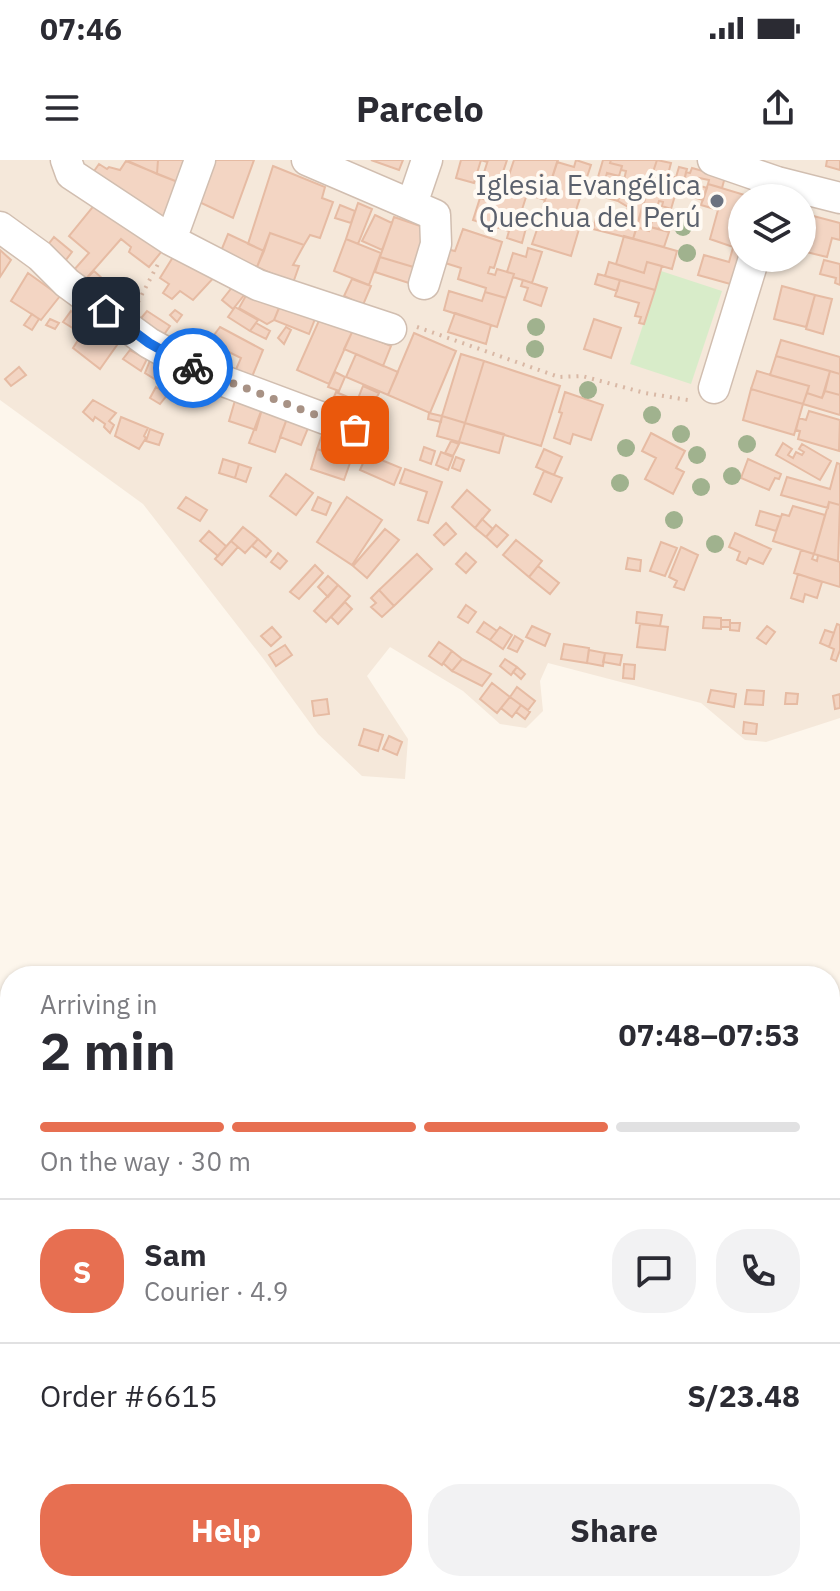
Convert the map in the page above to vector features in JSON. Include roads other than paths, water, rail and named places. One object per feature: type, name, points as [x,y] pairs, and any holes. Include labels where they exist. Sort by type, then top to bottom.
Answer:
[{"type":"street","points":[[66,160],[71,174],[171,240],[258,285],[391,329]]},
{"type":"street","points":[[171,240],[200,160]]},
{"type":"street","points":[[307,160],[435,215],[436,244],[424,284]]},
{"type":"street","points":[[412,204],[427,160]]},
{"type":"street","points":[[713,160],[762,184]]},
{"type":"street","points":[[816,195],[840,198]]},
{"type":"street","points":[[0,227],[40,256],[67,283],[149,343],[205,374],[355,430]]},
{"type":"street","points":[[714,388],[750,272]]},
{"type":"place","name":"Iglesia Evangélica Quechua del Perú","points":[[717,201]]}]
